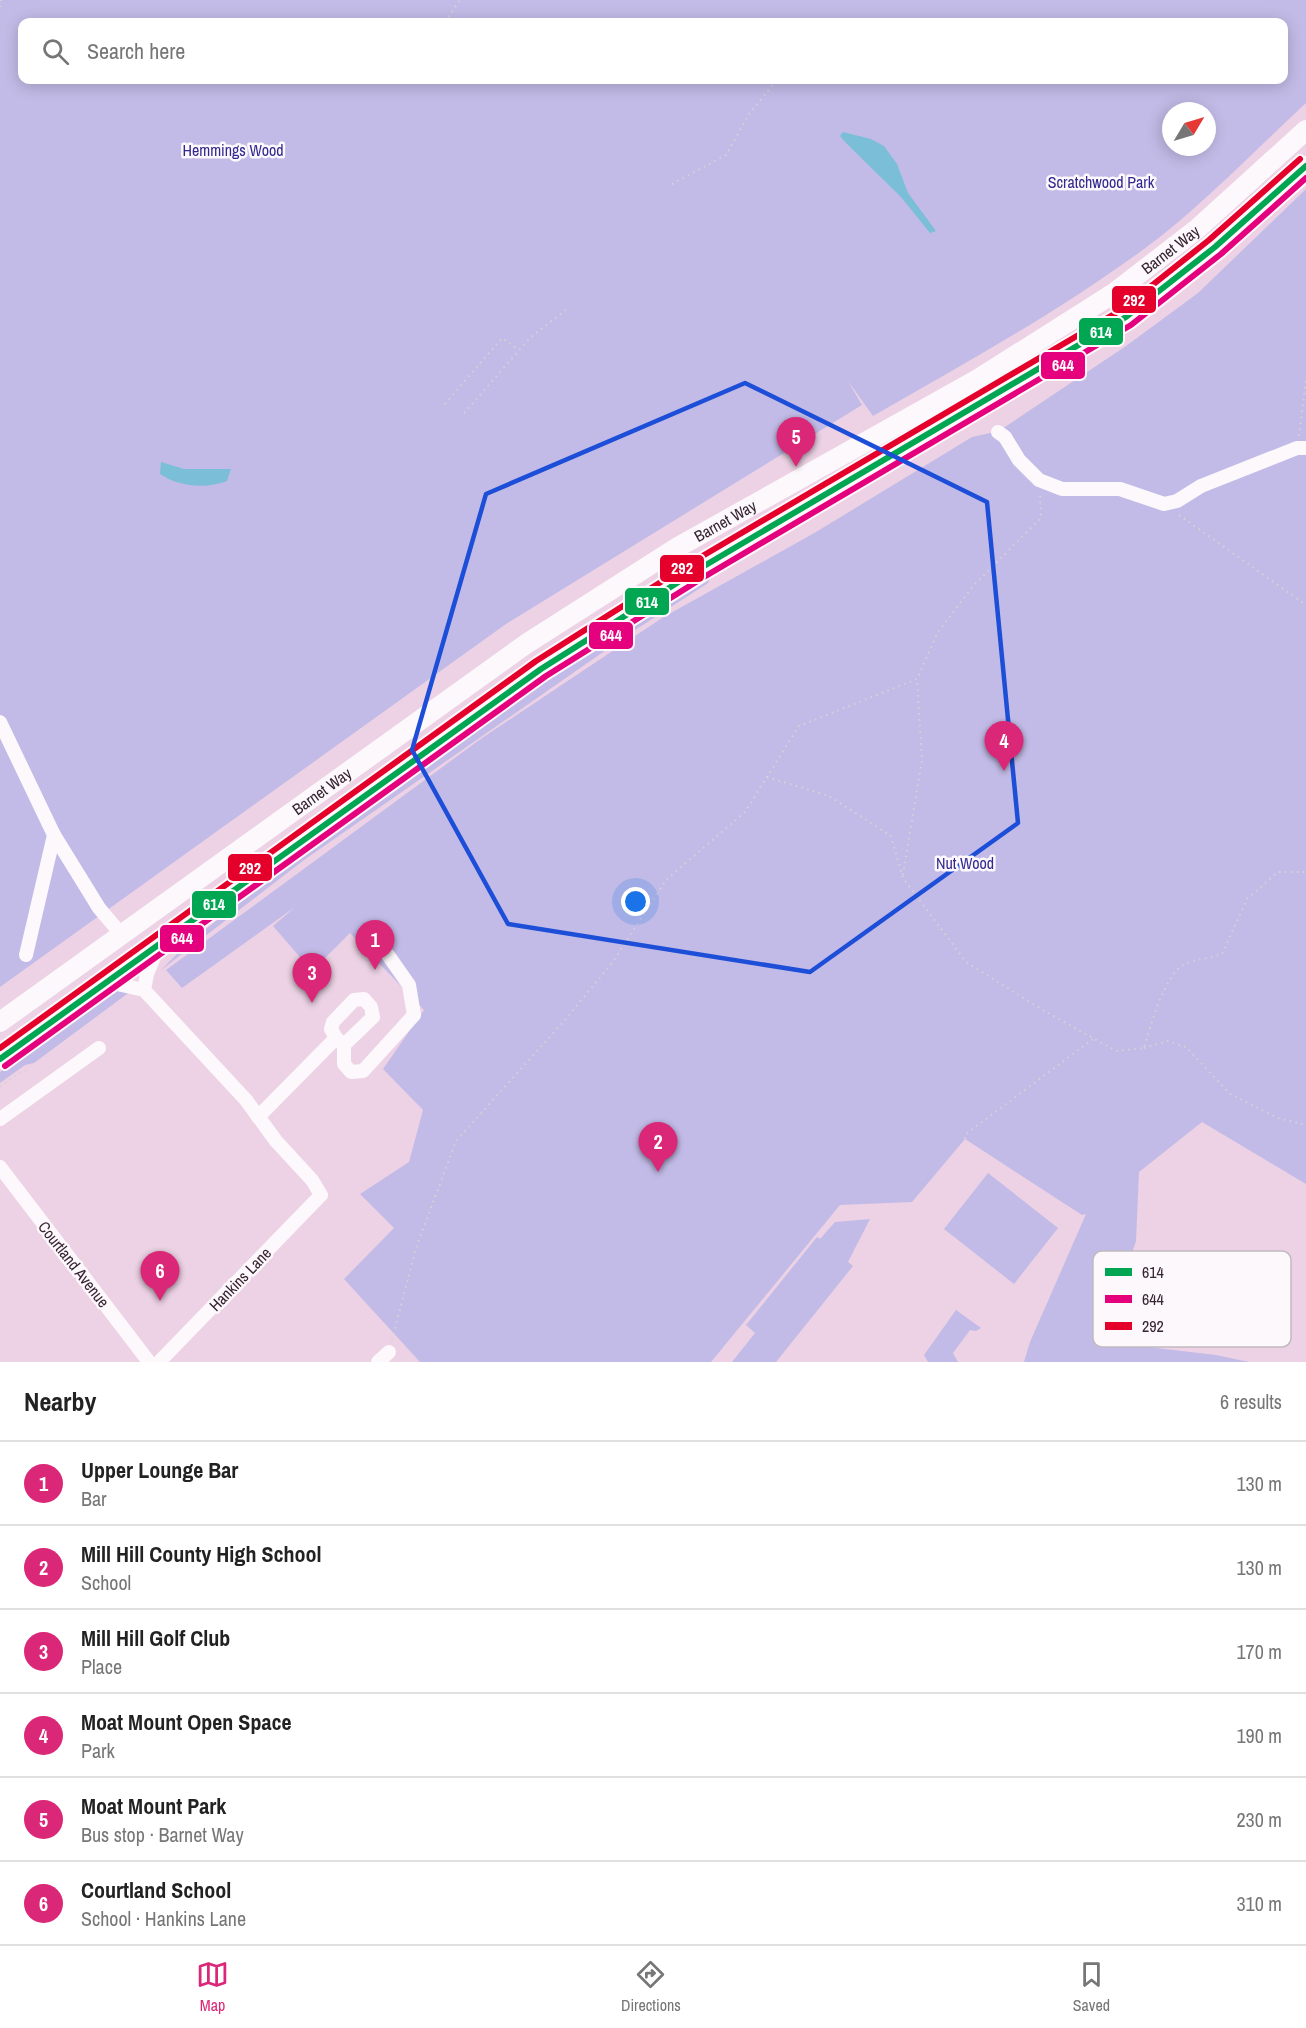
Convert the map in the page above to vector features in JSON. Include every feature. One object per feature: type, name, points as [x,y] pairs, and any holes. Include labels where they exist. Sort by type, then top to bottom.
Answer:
[{"type":"highway","name":"Barnet Way","points":[[0,1022],[525,644],[678,547],[978,380],[1114,293],[1197,229],[1306,130]]},
{"type":"highway","name":"Barnet Way","points":[[0,1059],[540,669],[699,569],[1126,317],[1215,247],[1306,166]]},
{"type":"street","points":[[998,432],[1005,437],[1019,460],[1039,480],[1062,489],[1120,489],[1164,504],[1178,501],[1201,486],[1302,448]]},
{"type":"street","points":[[0,722],[54,835],[99,908],[121,934]]},
{"type":"street","points":[[26,955],[54,835]]},
{"type":"street","points":[[144,990],[147,974],[158,945]]},
{"type":"street","points":[[108,982],[144,990],[246,1100],[258,1117],[340,1041],[344,1064],[351,1072],[363,1071],[414,1015],[414,1003],[409,986],[388,955]]},
{"type":"street","points":[[0,1119],[99,1048]]},
{"type":"street","name":"Hankins Lane","points":[[159,1362],[321,1195],[312,1180],[276,1141],[258,1117]]},
{"type":"street","name":"Courtland Avenue","points":[[0,1167],[148,1362]]},
{"type":"street","points":[[378,1362],[389,1352]]},
{"type":"path","points":[[0,7],[1,0]]},
{"type":"path","points":[[448,18],[460,0]]},
{"type":"path","points":[[672,184],[726,155],[749,114],[774,84]]},
{"type":"path","points":[[464,413],[519,350],[568,308]]},
{"type":"path","points":[[445,404],[502,338],[519,350]]},
{"type":"path","points":[[1302,448],[1306,380]]},
{"type":"path","points":[[903,878],[922,760],[917,679],[944,625],[974,585],[1041,518],[1039,480]]},
{"type":"path","points":[[1164,504],[1306,605]]},
{"type":"path","points":[[389,1352],[416,1248],[456,1142],[564,1021],[612,963],[666,880],[745,812],[799,726],[917,679]]},
{"type":"path","points":[[766,777],[829,796],[891,836],[903,878],[966,962],[1116,1051],[1144,1048],[1168,1041],[1186,1047],[1230,1094],[1278,1118],[1306,1125]]},
{"type":"path","points":[[1144,1048],[1154,1015],[1175,972],[1184,964],[1222,954],[1247,899],[1278,872],[1306,872]]},
{"type":"path","points":[[965,1139],[966,1134],[1093,1039]]},
{"type":"path","points":[[0,1087],[22,1071],[30,1072]]},
{"type":"highlighted area","points":[[745,383],[987,502],[1018,823],[810,972],[508,924],[412,750],[486,494]]},
{"type":"green space","points":[[0,0],[1306,0],[1306,103],[1207,197],[1144,249],[1045,316],[873,416],[848,381],[862,405],[506,624],[0,987]]},
{"type":"green space","name":"Nut Wood","points":[[1306,189],[1306,1184],[1202,1122],[1139,1172],[1136,1241],[1133,1251],[1093,1251],[1093,1347],[1148,1347],[1216,1355],[1249,1362],[1024,1362],[1030,1342],[1086,1214],[1082,1215],[965,1139],[912,1202],[840,1205],[711,1362],[420,1362],[344,1279],[394,1228],[360,1194],[409,1162],[423,1110],[383,1069],[424,1010],[350,933],[312,971],[273,926],[295,907],[182,988],[166,970],[482,738],[662,618],[816,532],[972,437],[999,431],[1126,346],[1198,293]]},
{"type":"green space","points":[[712,574],[708,583],[629,634],[304,860],[161,970],[188,943],[380,797],[577,660]]},
{"type":"green space","points":[[116,990],[131,991],[34,1063],[25,1065],[0,1083],[0,1072]]},
{"type":"green space","points":[[988,1173],[1058,1228],[1014,1284],[944,1229]]},
{"type":"green space","points":[[870,1219],[848,1262],[853,1266],[776,1362],[732,1362],[755,1333],[746,1325],[817,1237],[820,1239],[835,1222]]},
{"type":"green space","points":[[956,1310],[981,1328],[976,1331],[970,1330],[953,1353],[958,1362],[928,1362],[924,1355]]},
{"type":"water","points":[[843,132],[871,139],[884,146],[897,164],[908,193],[936,231],[930,233],[901,197],[840,136]]},
{"type":"water","points":[[161,462],[184,469],[231,469],[227,481],[202,486],[176,482],[160,474]]},
{"type":"transit line","name":"292","points":[[0,1048],[536,661],[694,561],[1121,310],[1209,240],[1300,159]]},
{"type":"transit line","name":"614","points":[[0,1059],[541,669],[699,569],[1126,317],[1215,247],[1306,166]]},
{"type":"transit line","name":"644","points":[[5,1066],[546,676],[704,577],[1131,325],[1221,254],[1306,178]]},
{"type":"place","name":"Moat Mount Park","points":[[796,467]]},
{"type":"place","name":"Moat Mount Open Space","points":[[1004,771]]},
{"type":"place","name":"Upper Lounge Bar","points":[[375,970]]},
{"type":"place","name":"Mill Hill Golf Club","points":[[312,1003]]},
{"type":"place","name":"Mill Hill County High School","points":[[658,1172]]},
{"type":"place","name":"Courtland School","points":[[160,1301]]},
{"type":"park label","name":"Hemmings Wood","points":[[233,150]]},
{"type":"park label","name":"Scratchwood Park","points":[[1101,182]]}]
